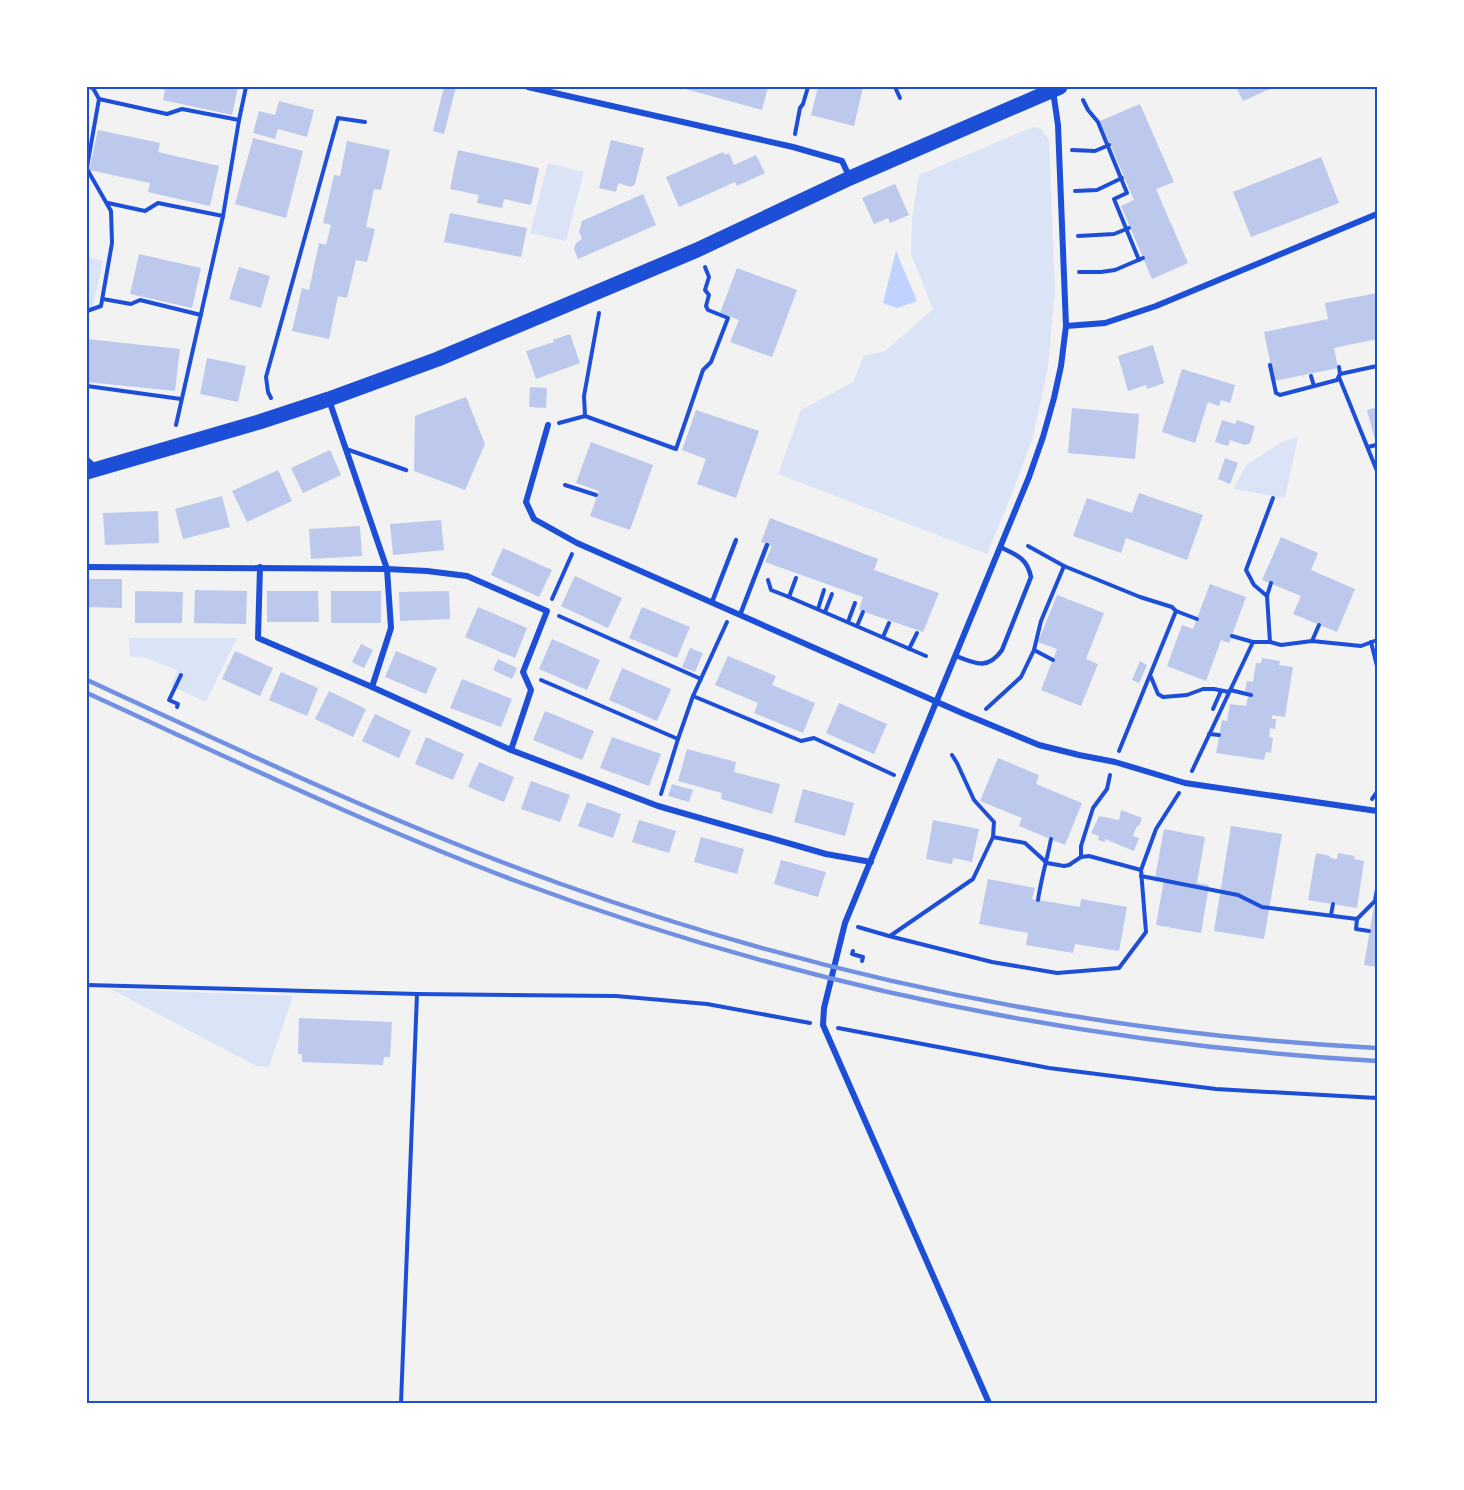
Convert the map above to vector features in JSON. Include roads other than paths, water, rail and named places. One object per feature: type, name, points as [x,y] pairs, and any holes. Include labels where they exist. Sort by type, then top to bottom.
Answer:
[{"type":"main road","points":[[91,466],[248,425],[438,360],[697,250],[850,178],[1055,88]]},
{"type":"street","points":[[528,87],[793,147],[842,161],[850,178]]},
{"type":"street","points":[[989,1403],[823,1025],[824,1008],[845,923],[1029,477],[1043,437],[1061,366],[1066,326],[1055,88]]},
{"type":"street","points":[[1066,326],[1105,323],[1156,306],[1377,214]]},
{"type":"street","points":[[329,399],[387,569],[391,628],[372,687]]},
{"type":"street","points":[[548,425],[526,502],[534,519],[577,543],[936,702],[1039,745],[1115,762],[1185,783],[1377,811]]},
{"type":"street","points":[[87,567],[387,569],[467,576],[547,611],[523,672],[531,690],[511,750]]},
{"type":"street","points":[[260,567],[258,638],[511,750],[658,806],[826,854],[871,862]]},
{"type":"lane","points":[[346,449],[406,470]]},
{"type":"lane","points":[[712,602],[736,540]]},
{"type":"lane","points":[[740,615],[767,545]]},
{"type":"lane","points":[[956,656],[986,664],[996,658],[1002,650],[1031,577],[1028,565],[1016,554],[1000,547]]},
{"type":"water","points":[[896,251],[917,301],[897,308],[883,303]]},
{"type":"railway","points":[[87,680],[381,813],[501,862],[660,917],[760,947],[861,974],[1066,1015],[1169,1030],[1273,1041],[1377,1048]]},
{"type":"railway","points":[[87,693],[300,791],[461,860],[620,918],[726,950],[833,979],[1048,1024],[1267,1053],[1377,1061]]}]
